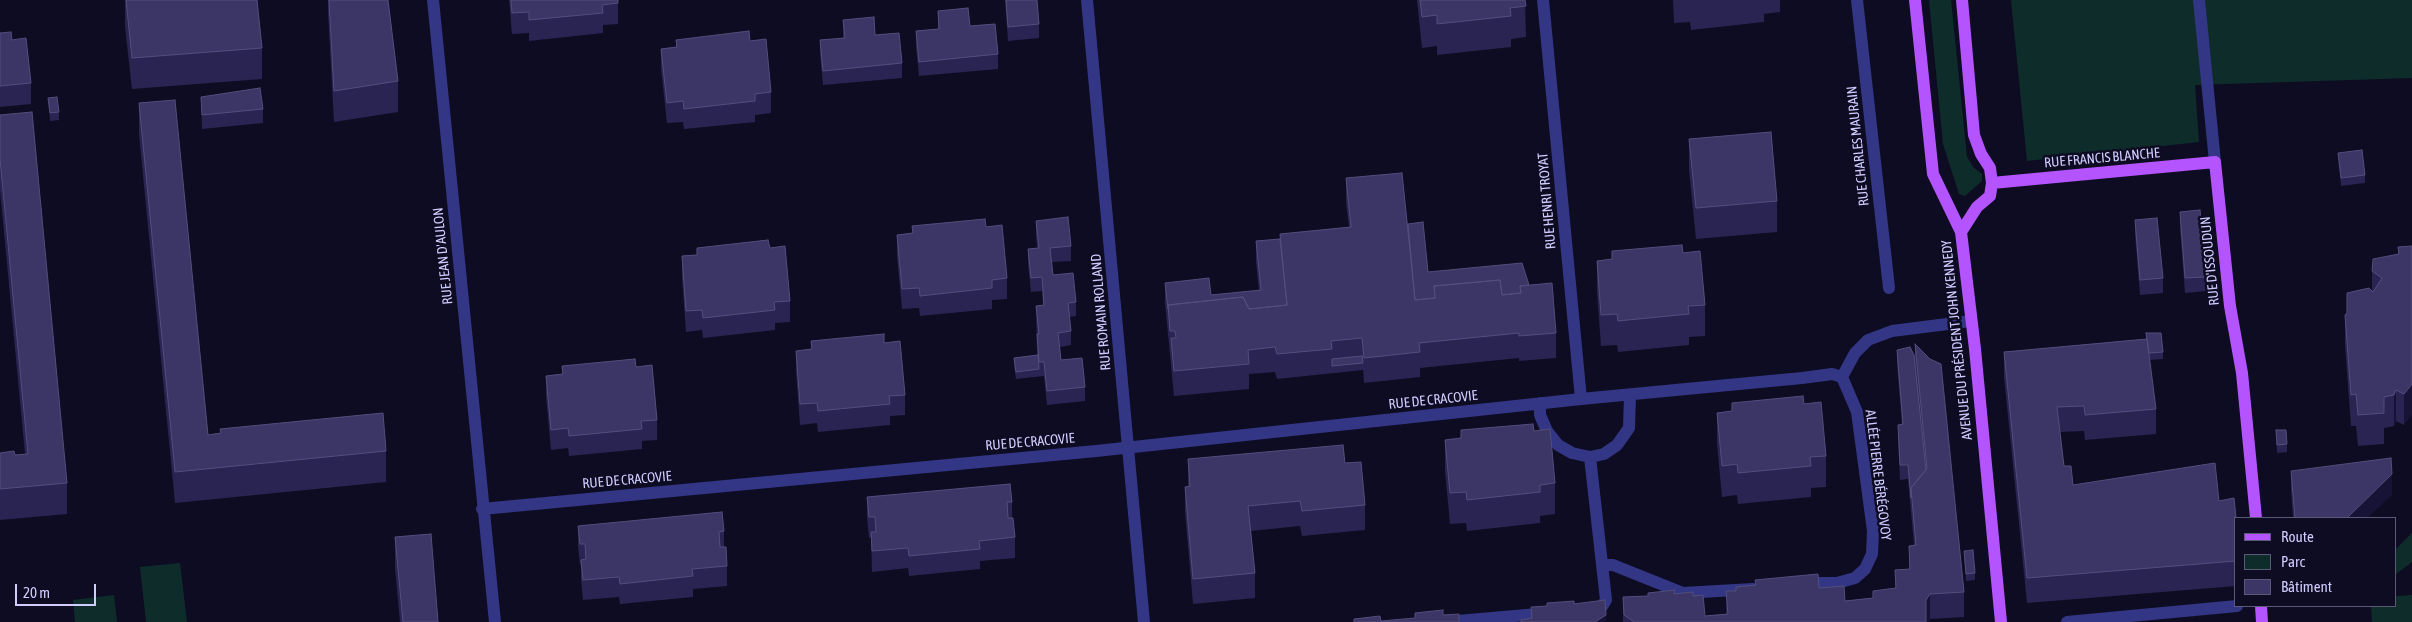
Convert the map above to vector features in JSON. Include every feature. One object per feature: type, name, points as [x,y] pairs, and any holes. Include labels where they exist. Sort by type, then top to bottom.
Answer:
[{"type":"main road","name":"AVENUE DU PRÉSIDENT JOHN KENNEDY","points":[[1915,0],[1933,174],[1961,232],[2001,622]]},
{"type":"main road","points":[[1961,232],[1977,207],[1990,196],[1992,183],[1990,168],[1981,154],[1974,135],[1962,0]]},
{"type":"main road","name":"RUE FRANCIS BLANCHE","points":[[1992,183],[2215,162]]},
{"type":"main road","name":"RUE D'ISSOUDUN","points":[[2215,162],[2230,306],[2242,373],[2256,517]]},
{"type":"main road","points":[[2261,607],[2262,622]]},
{"type":"street","name":"RUE JEAN D'AULON","points":[[433,0],[482,509],[495,622]]},
{"type":"street","name":"RUE ROMAIN ROLLAND","points":[[1087,0],[1144,622]]},
{"type":"street","name":"RUE HENRI TROYAT","points":[[1543,0],[1580,399]]},
{"type":"street","name":"RUE CHARLES MAURAIN","points":[[1857,0],[1889,288]]},
{"type":"street","name":"RUE D'ISSOUDUN","points":[[2199,0],[2215,162]]},
{"type":"street","points":[[1580,399],[1832,374],[1842,377],[1854,353],[1868,340],[1892,331],[1971,321]]},
{"type":"street","name":"ALLÉE PIERRE BÉRÉGOVOY","points":[[1793,584],[1836,583],[1855,578],[1866,569],[1872,554],[1873,531],[1858,412],[1842,377]]},
{"type":"street","points":[[1540,403],[1540,415],[1547,432],[1558,445],[1572,453],[1590,457],[1604,454],[1617,445],[1629,428],[1630,395]]},
{"type":"street","name":"RUE DE CRACOVIE","points":[[482,509],[1128,447],[1580,399]]},
{"type":"street","points":[[1581,610],[1601,608],[1606,600],[1604,565],[1590,457]]},
{"type":"street","points":[[1604,565],[1614,565],[1683,593],[1765,587]]},
{"type":"street","points":[[2067,622],[2234,606]]},
{"type":"street","points":[[1446,622],[1492,620],[1561,612]]},
{"type":"green space","points":[[1929,0],[1951,0],[1967,157],[1974,168],[1982,174],[1982,181],[1965,196],[1959,194],[1943,144]]},
{"type":"green space","points":[[2011,0],[2412,0],[2412,78],[2195,85],[2199,142],[2027,161]]},
{"type":"green space","points":[[2412,533],[2412,562],[2397,573],[2397,548]]},
{"type":"green space","points":[[180,563],[187,622],[146,622],[140,567]]},
{"type":"green space","points":[[114,595],[117,622],[75,622],[73,600]]},
{"type":"green space","points":[[2412,595],[2412,622],[2372,622],[2371,607],[2397,607],[2397,596]]},
{"type":"building","points":[[126,0],[257,0],[262,48],[132,58]]},
{"type":"building","points":[[329,0],[388,0],[398,81],[334,91]]},
{"type":"building","points":[[511,0],[618,0],[618,3],[602,5],[603,13],[529,20],[529,12],[512,13]]},
{"type":"building","points":[[1006,0],[1037,0],[1039,24],[1008,27]]},
{"type":"building","points":[[1420,0],[1525,0],[1526,6],[1510,8],[1511,16],[1437,24],[1437,15],[1422,17]]},
{"type":"building","points":[[968,8],[970,26],[995,24],[998,54],[919,62],[916,31],[939,29],[938,11]]},
{"type":"building","points":[[874,17],[875,35],[899,33],[902,63],[823,71],[820,40],[845,38],[843,20]]},
{"type":"building","points":[[749,31],[750,41],[766,39],[771,92],[755,94],[755,101],[684,109],[683,101],[667,103],[661,49],[677,47],[676,40]]},
{"type":"building","points":[[11,32],[12,40],[26,38],[31,83],[0,86],[0,33]]},
{"type":"building","points":[[260,88],[263,109],[202,115],[201,97]]},
{"type":"building","points":[[57,97],[59,112],[50,113],[48,98]]},
{"type":"building","points":[[175,100],[208,435],[221,433],[220,429],[383,413],[386,451],[175,472],[139,103]]},
{"type":"building","points":[[32,112],[67,483],[0,489],[0,453],[14,451],[15,455],[28,454],[0,159],[0,115]]},
{"type":"building","points":[[1771,132],[1777,201],[1696,208],[1689,139]]},
{"type":"building","points":[[2362,150],[2365,175],[2341,178],[2338,153]]},
{"type":"building","points":[[1402,173],[1415,300],[1435,298],[1434,286],[1500,280],[1502,295],[1521,293],[1520,286],[1552,283],[1556,333],[1519,336],[1519,333],[1419,343],[1420,352],[1364,358],[1362,338],[1331,341],[1332,349],[1277,354],[1275,347],[1248,350],[1249,364],[1174,371],[1171,338],[1176,338],[1175,331],[1170,331],[1168,305],[1243,297],[1249,309],[1287,305],[1280,234],[1351,227],[1346,178]]},
{"type":"building","points":[[2200,210],[2206,277],[2185,278],[2180,212]]},
{"type":"building","points":[[1068,217],[1071,246],[1050,248],[1053,275],[1073,273],[1076,302],[1068,303],[1071,331],[1058,333],[1061,360],[1082,358],[1085,387],[1047,391],[1044,362],[1039,362],[1037,334],[1039,334],[1036,306],[1044,305],[1042,277],[1031,278],[1028,249],[1039,248],[1036,221]]},
{"type":"building","points":[[2157,218],[2163,278],[2140,280],[2135,220]]},
{"type":"building","points":[[985,219],[986,227],[1002,225],[1007,278],[992,280],[992,288],[920,296],[919,288],[902,289],[897,235],[913,233],[912,226]]},
{"type":"building","points":[[1423,222],[1428,272],[1522,263],[1529,285],[1520,286],[1521,293],[1502,295],[1500,280],[1434,286],[1435,298],[1415,300],[1408,224]]},
{"type":"building","points":[[1280,239],[1287,305],[1249,309],[1243,297],[1168,305],[1168,309],[1165,283],[1209,278],[1211,295],[1261,290],[1256,241]]},
{"type":"building","points":[[768,240],[770,248],[785,246],[790,301],[774,302],[775,310],[703,318],[702,310],[686,311],[682,256],[697,255],[697,248]]},
{"type":"building","points":[[1682,245],[1683,253],[1700,251],[1705,305],[1688,306],[1689,314],[1618,321],[1617,314],[1601,315],[1597,261],[1612,259],[1612,251]]},
{"type":"building","points":[[2412,246],[2412,384],[2404,394],[2396,390],[2394,395],[2384,397],[2384,413],[2358,415],[2356,394],[2351,395],[2345,315],[2347,313],[2347,293],[2369,288],[2373,292],[2382,278],[2372,271],[2373,259],[2399,254],[2398,247]]},
{"type":"building","points":[[2146,333],[2161,333],[2163,352],[2149,353]]},
{"type":"building","points":[[884,334],[884,343],[900,341],[905,395],[889,396],[890,404],[818,411],[817,403],[800,404],[796,351],[812,349],[811,341]]},
{"type":"building","points":[[2147,339],[2156,409],[2085,415],[2084,406],[2057,407],[2064,466],[2071,466],[2073,485],[2215,463],[2219,501],[2234,498],[2236,517],[2234,517],[2234,561],[2027,578],[2004,352]]},
{"type":"building","points":[[1915,344],[1930,359],[1941,364],[1964,592],[1930,594],[1926,600],[1926,622],[1634,622],[1624,615],[1623,597],[1648,596],[1648,593],[1675,590],[1674,594],[1693,592],[1693,596],[1703,595],[1705,616],[1728,614],[1726,591],[1736,591],[1736,587],[1756,585],[1755,580],[1818,574],[1819,588],[1844,586],[1845,601],[1873,598],[1873,591],[1896,588],[1895,570],[1910,569],[1909,546],[1916,545],[1911,488],[1927,468]]},
{"type":"building","points":[[1910,347],[1914,355],[1926,470],[1911,488],[1911,498],[1908,465],[1900,465],[1898,425],[1903,424],[1897,350]]},
{"type":"building","points":[[1038,355],[1039,369],[1016,372],[1014,358]]},
{"type":"building","points":[[1362,356],[1363,363],[1332,366],[1332,359]]},
{"type":"building","points":[[635,359],[636,367],[652,365],[657,420],[641,421],[642,429],[569,436],[568,428],[551,430],[546,376],[563,374],[562,366]]},
{"type":"building","points":[[1803,396],[1804,404],[1821,402],[1826,456],[1810,457],[1811,466],[1738,473],[1737,464],[1722,466],[1717,413],[1732,411],[1732,403]]},
{"type":"building","points":[[1533,424],[1534,431],[1550,429],[1555,483],[1540,485],[1540,492],[1467,500],[1466,492],[1450,493],[1445,440],[1461,438],[1461,430]]},
{"type":"building","points":[[2276,430],[2286,430],[2287,444],[2277,445]]},
{"type":"building","points":[[1343,445],[1345,463],[1361,462],[1365,505],[1302,511],[1300,501],[1248,506],[1255,573],[1193,579],[1185,487],[1190,486],[1188,459]]},
{"type":"building","points":[[2391,458],[2392,474],[2348,517],[2295,517],[2291,471]]},
{"type":"building","points":[[1010,484],[1012,502],[1007,502],[1008,518],[1013,518],[1015,537],[979,541],[980,549],[909,556],[908,548],[872,551],[871,532],[876,532],[875,517],[869,517],[867,497]]},
{"type":"building","points":[[722,512],[724,531],[719,532],[720,547],[726,547],[727,566],[692,569],[693,576],[620,584],[619,577],[583,580],[581,560],[586,559],[585,544],[580,544],[578,526]]},
{"type":"building","points":[[431,534],[438,622],[403,622],[395,537]]},
{"type":"building","points":[[1973,550],[1975,573],[1966,574],[1964,551]]},
{"type":"building","points":[[1605,600],[1606,615],[1595,622],[1521,622],[1521,620],[1532,618],[1531,607],[1547,606],[1547,603],[1574,601],[1574,604]]},
{"type":"building","points":[[1443,610],[1443,615],[1459,614],[1459,622],[1354,622],[1354,619],[1380,616],[1381,621],[1415,618],[1415,613]]}]
